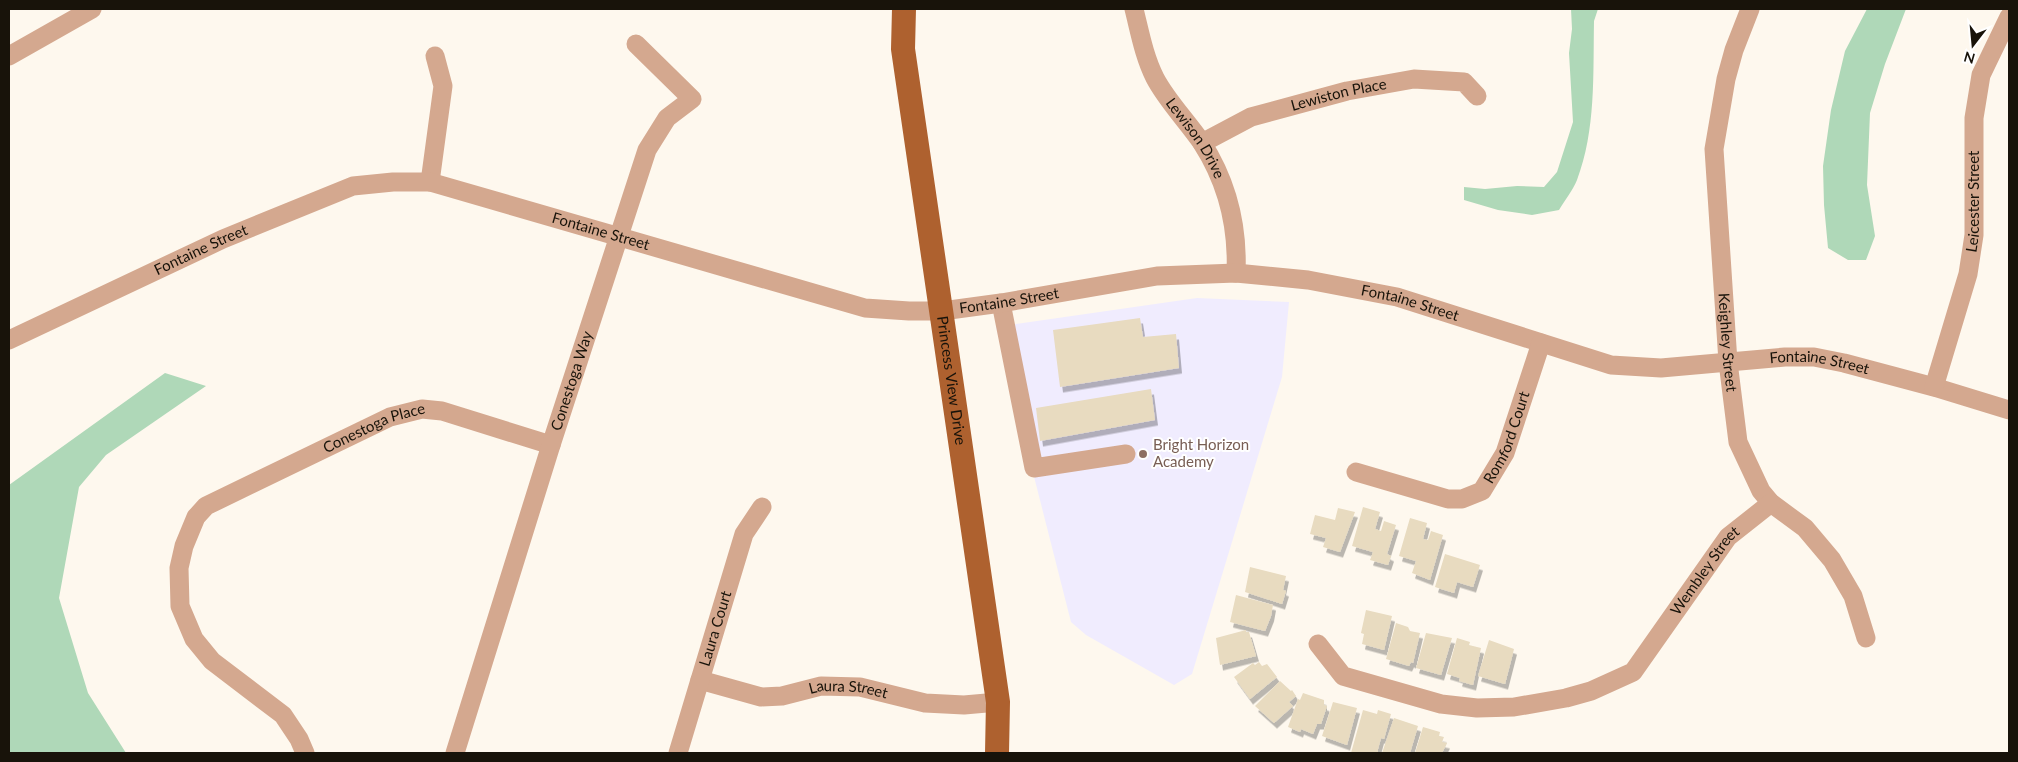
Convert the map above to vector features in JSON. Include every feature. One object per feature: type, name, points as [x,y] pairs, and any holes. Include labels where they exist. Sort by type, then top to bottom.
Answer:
[{"type":"main road","name":"Princess View Drive","points":[[904,9],[903,49],[998,702],[997,753]]},
{"type":"street","points":[[9,56],[92,9]]},
{"type":"street","name":"Lewison Drive","points":[[1134,9],[1144,53],[1156,79],[1202,143],[1218,170],[1234,221],[1237,248],[1236,273]]},
{"type":"street","name":"Keighley Street","points":[[1750,9],[1734,50],[1726,80],[1714,150],[1728,362],[1738,442],[1761,491],[1771,503],[1805,528],[1832,560],[1853,596],[1866,638]]},
{"type":"street","name":"Leicester Street","points":[[1934,387],[1969,264],[1974,235],[1974,118],[1981,75],[2009,17]]},
{"type":"street","name":"Conestoga Way","points":[[456,753],[551,445],[647,150],[668,118],[692,99],[636,44]]},
{"type":"street","points":[[430,182],[443,86],[435,56]]},
{"type":"street","name":"Lewiston Place","points":[[1202,143],[1251,117],[1347,91],[1414,79],[1464,82],[1477,96]]},
{"type":"street","name":"Fontaine Street","points":[[9,340],[223,239],[353,186],[393,182],[430,182],[864,308],[942,311],[1001,303],[1157,276],[1236,273],[1308,280],[1397,297],[1611,365],[1661,368],[1784,356],[1814,357],[1934,387],[2009,410]]},
{"type":"street","points":[[1001,303],[1034,468],[1126,454]]},
{"type":"street","name":"Romford Court","points":[[1356,472],[1448,499],[1462,499],[1482,491],[1505,452],[1541,343]]},
{"type":"street","name":"Conestoga Place","points":[[305,753],[299,739],[283,715],[212,661],[194,639],[180,606],[179,568],[184,546],[196,517],[206,506],[390,417],[422,409],[442,411],[551,445]]},
{"type":"street","name":"Wembley Street","points":[[1318,644],[1343,676],[1441,704],[1477,708],[1514,707],[1540,704],[1591,691],[1633,672],[1728,537],[1771,503]]},
{"type":"street","name":"Laura Court","points":[[678,753],[744,534],[762,508]]},
{"type":"street","name":"Laura Street","points":[[700,680],[760,697],[782,696],[821,686],[850,686],[924,703],[964,705],[998,702]]},
{"type":"shaded area","name":"Bright Horizon Academy","points":[[1197,298],[1289,302],[1282,377],[1192,674],[1174,685],[1086,635],[1071,622],[996,327]]},
{"type":"green space","points":[[1571,9],[1598,9],[1594,21],[1593,82],[1588,142],[1573,188],[1559,210],[1532,215],[1498,210],[1464,200],[1464,187],[1485,189],[1517,186],[1544,187],[1557,172],[1573,122],[1569,53],[1572,29]]},
{"type":"green space","points":[[1867,9],[1906,9],[1885,64],[1870,113],[1867,185],[1875,236],[1866,260],[1848,260],[1828,248],[1823,166],[1831,110],[1845,51]]},
{"type":"green space","points":[[165,373],[206,386],[106,455],[79,487],[59,598],[88,693],[126,753],[9,753],[9,485]]},
{"type":"building","points":[[1140,318],[1143,337],[1176,334],[1179,368],[1060,387],[1053,330]]},
{"type":"building","points":[[1151,389],[1155,420],[1040,441],[1036,408]]},
{"type":"building","points":[[1363,507],[1380,512],[1375,529],[1381,531],[1384,521],[1396,525],[1387,554],[1391,556],[1388,565],[1370,560],[1373,552],[1352,546]]},
{"type":"building","points":[[1338,508],[1355,512],[1340,552],[1323,547],[1326,538],[1310,534],[1315,515],[1335,520]]},
{"type":"building","points":[[1410,518],[1427,523],[1423,539],[1428,540],[1431,531],[1443,535],[1430,580],[1412,573],[1416,561],[1399,556]]},
{"type":"building","points":[[1445,554],[1480,565],[1473,587],[1457,582],[1454,593],[1435,587]]},
{"type":"building","points":[[1250,567],[1286,576],[1283,590],[1286,591],[1282,604],[1245,592]]},
{"type":"building","points":[[1236,595],[1273,605],[1265,631],[1230,622]]},
{"type":"building","points":[[1366,610],[1392,616],[1384,650],[1362,644],[1364,634],[1361,633]]},
{"type":"building","points":[[1396,623],[1408,627],[1410,631],[1420,633],[1413,663],[1411,662],[1409,666],[1386,659]]},
{"type":"building","points":[[1246,630],[1246,632],[1249,632],[1256,656],[1220,665],[1216,638]]},
{"type":"building","points":[[1426,633],[1452,638],[1441,675],[1416,668]]},
{"type":"building","points":[[1457,638],[1470,642],[1469,645],[1481,648],[1473,685],[1459,681],[1460,678],[1447,674]]},
{"type":"building","points":[[1489,640],[1514,649],[1505,684],[1478,676]]},
{"type":"building","points":[[1259,662],[1262,666],[1267,664],[1277,677],[1250,699],[1234,677],[1253,663],[1255,665]]},
{"type":"building","points":[[1280,681],[1292,690],[1296,696],[1289,702],[1293,706],[1274,723],[1255,706]]},
{"type":"building","points":[[1303,693],[1324,700],[1324,705],[1327,706],[1321,724],[1317,724],[1313,734],[1301,729],[1300,732],[1288,727],[1298,699],[1300,700]]},
{"type":"building","points":[[1333,702],[1357,708],[1347,745],[1322,736]]},
{"type":"building","points":[[1363,710],[1377,714],[1378,710],[1391,714],[1384,739],[1381,738],[1378,753],[1351,753]]},
{"type":"building","points":[[1394,718],[1418,726],[1410,753],[1382,753]]},
{"type":"building","points":[[1423,727],[1440,732],[1439,736],[1444,737],[1442,742],[1447,743],[1442,753],[1415,753]]},
{"type":"place","name":"Bright Horizon Academy","points":[[1143,454]]}]
